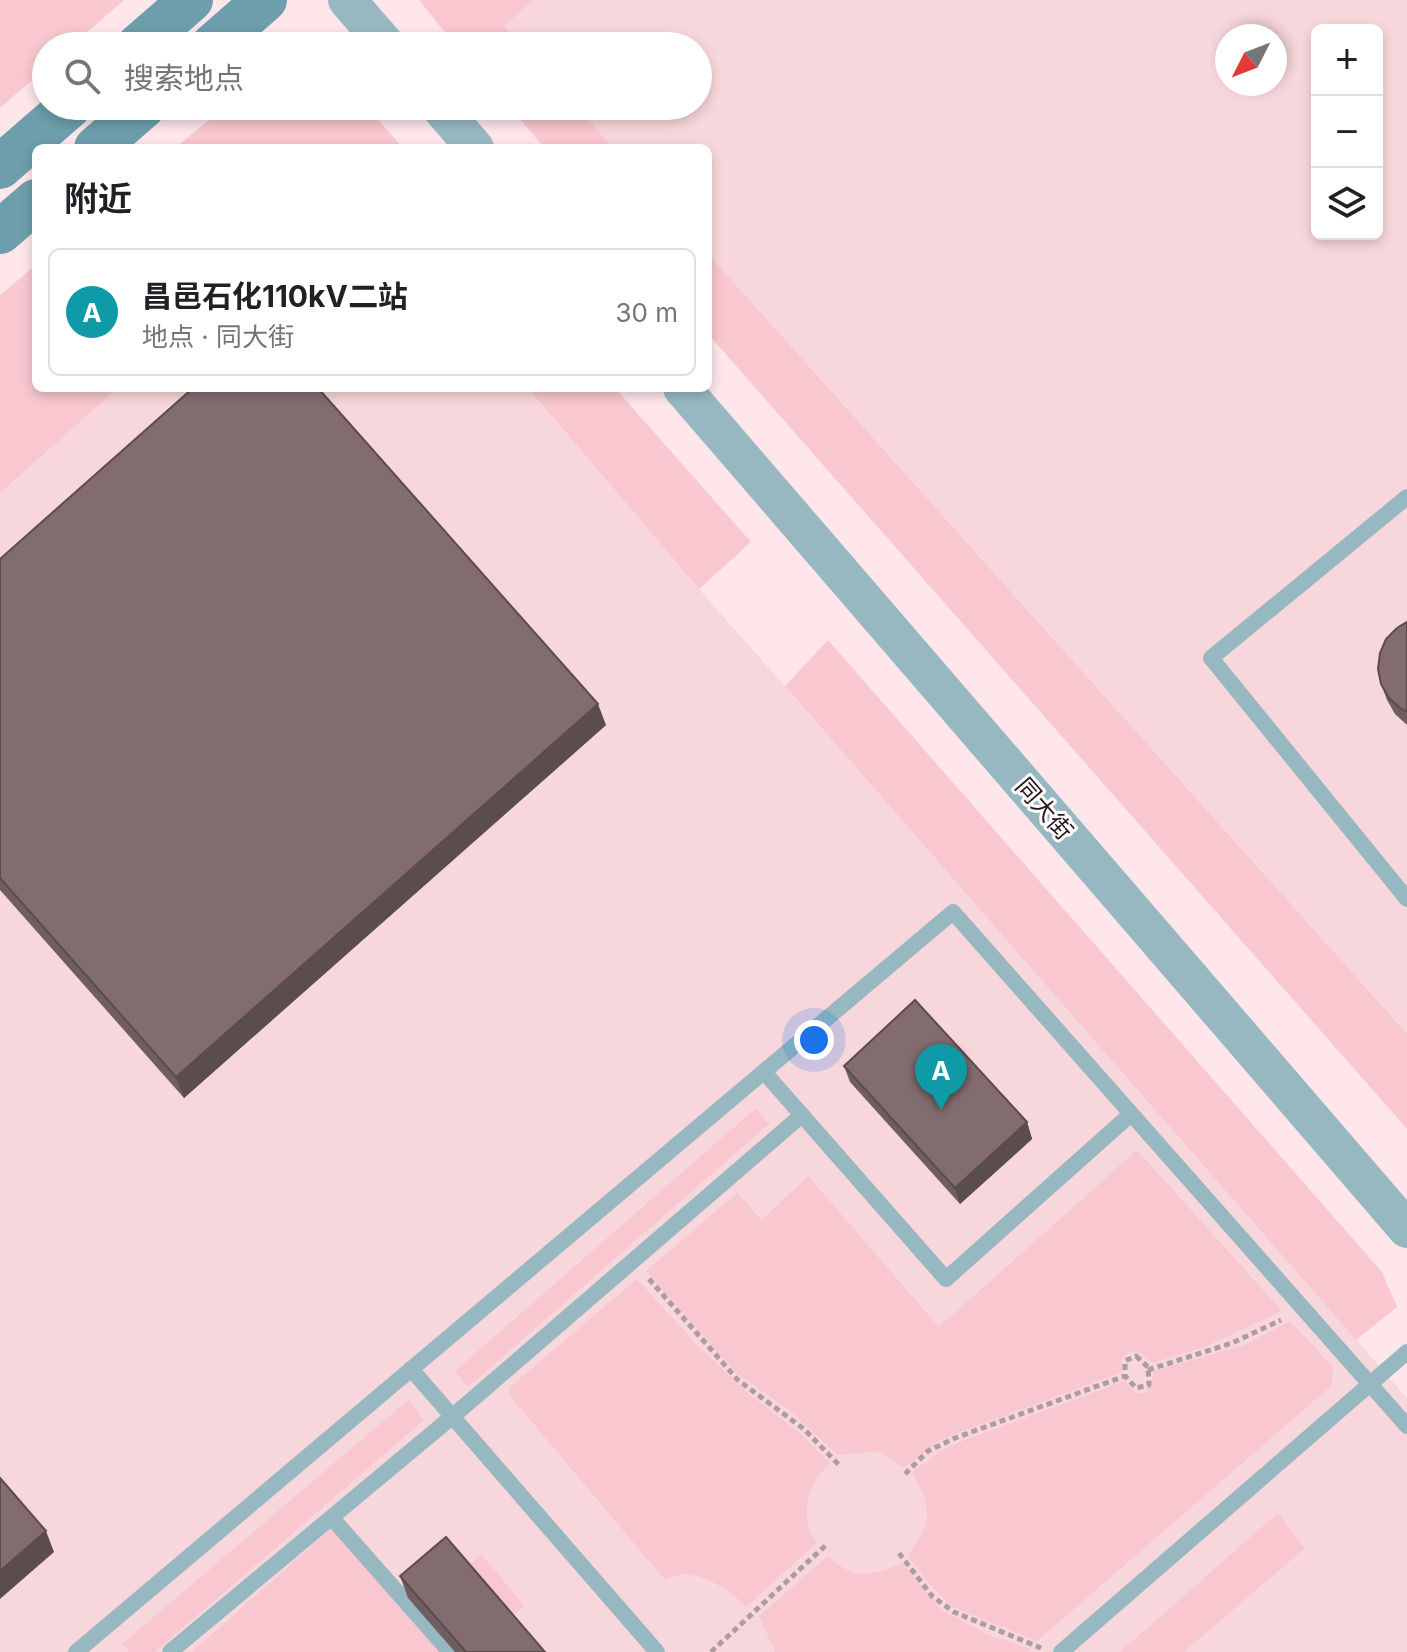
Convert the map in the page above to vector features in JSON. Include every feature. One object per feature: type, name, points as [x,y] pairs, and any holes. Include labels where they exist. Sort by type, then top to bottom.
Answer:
[{"type":"main road","points":[[154,32],[191,0]]},
{"type":"main road","points":[[228,32],[265,0]]},
{"type":"main road","points":[[0,167],[54,120]]},
{"type":"main road","points":[[101,144],[128,120]]},
{"type":"main road","points":[[0,232],[32,204]]},
{"type":"street","points":[[347,0],[375,32]]},
{"type":"street","points":[[451,120],[472,144]]},
{"type":"street","name":"同大街","points":[[685,392],[1397,1212]]},
{"type":"lane","points":[[1407,497],[1211,658],[1407,899]]},
{"type":"lane","points":[[81,1650],[953,912],[1407,1426]]},
{"type":"lane","points":[[764,1072],[946,1279],[1131,1114]]},
{"type":"lane","points":[[170,1652],[453,1416],[802,1115]]},
{"type":"lane","points":[[1061,1652],[1407,1352]]},
{"type":"lane","points":[[411,1369],[657,1652]]},
{"type":"lane","points":[[332,1518],[450,1652]]},
{"type":"path","points":[[633,1261],[738,1380],[804,1429],[839,1465]]},
{"type":"path","points":[[1148,1370],[1232,1343],[1303,1308]]},
{"type":"path","points":[[1136,1356],[1143,1360],[1148,1370],[1149,1385],[1136,1388],[1125,1376],[1125,1361],[1136,1356]]},
{"type":"path","points":[[905,1474],[928,1451],[955,1438],[1125,1376]]},
{"type":"path","points":[[711,1652],[826,1545]]},
{"type":"path","points":[[899,1553],[932,1596],[954,1612],[1050,1652]]},
{"type":"shaded area","points":[[0,0],[124,0],[87,32],[32,32],[32,80],[0,108]]},
{"type":"shaded area","points":[[419,0],[534,0],[504,26],[509,32],[445,32]]},
{"type":"shaded area","points":[[534,0],[1407,0],[1407,1053],[712,263],[712,144],[608,144],[587,120],[712,120],[712,32],[509,32],[504,26]]},
{"type":"shaded area","points":[[209,120],[378,120],[399,144],[180,144]]},
{"type":"shaded area","points":[[520,120],[588,120],[609,144],[541,144]]},
{"type":"shaded area","points":[[712,258],[1407,1034],[1407,1129],[712,339]]},
{"type":"shaded area","points":[[32,268],[32,392],[114,392],[0,493],[0,295]]},
{"type":"shaded area","points":[[114,392],[531,392],[699,589],[1407,1398],[1407,1652],[0,1652],[0,493]]},
{"type":"shaded area","points":[[531,392],[619,392],[751,542],[699,589]]},
{"type":"shaded area","points":[[828,640],[1382,1272],[1397,1307],[1356,1340],[785,686]]},
{"type":"shaded area","points":[[756,1108],[769,1124],[468,1387],[455,1371]]},
{"type":"shaded area","points":[[1137,1150],[1282,1311],[1209,1345],[1153,1363],[1140,1353],[1130,1351],[1122,1359],[1122,1372],[942,1439],[904,1468],[880,1451],[838,1455],[789,1410],[736,1373],[646,1271],[737,1193],[762,1220],[808,1176],[939,1327]]},
{"type":"shaded area","points":[[637,1279],[699,1347],[749,1394],[801,1434],[830,1463],[816,1481],[808,1501],[808,1522],[817,1543],[746,1607],[726,1590],[701,1577],[683,1574],[665,1580],[510,1396],[510,1387]]},
{"type":"shaded area","points":[[1290,1321],[1333,1367],[1331,1386],[1037,1641],[951,1606],[907,1555],[922,1534],[927,1515],[923,1495],[912,1472],[941,1451],[1125,1381],[1136,1393],[1144,1393],[1151,1385],[1154,1371],[1244,1345]]},
{"type":"shaded area","points":[[408,1400],[424,1420],[155,1652],[129,1652],[122,1644]]},
{"type":"shaded area","points":[[1278,1513],[1305,1548],[1184,1652],[1120,1652]]},
{"type":"shaded area","points":[[333,1527],[441,1652],[192,1652]]},
{"type":"shaded area","points":[[481,1554],[525,1606],[507,1620],[464,1571]]},
{"type":"shaded area","points":[[828,1556],[846,1569],[863,1573],[881,1571],[902,1563],[941,1609],[986,1634],[1030,1649],[1026,1652],[775,1652],[759,1616]]},
{"type":"building","points":[[188,392],[322,392],[598,704],[176,1077],[0,878],[0,559]]},
{"type":"building","points":[[1407,622],[1407,712],[1389,698],[1381,684],[1378,669],[1386,639]]},
{"type":"building","points":[[915,1000],[1027,1122],[955,1188],[844,1066]]},
{"type":"building","points":[[0,1478],[46,1531],[0,1571]]},
{"type":"building","points":[[446,1537],[545,1652],[466,1652],[400,1576]]},
{"type":"place","name":"昌邑石化110kV二站","points":[[941,1110]]}]
